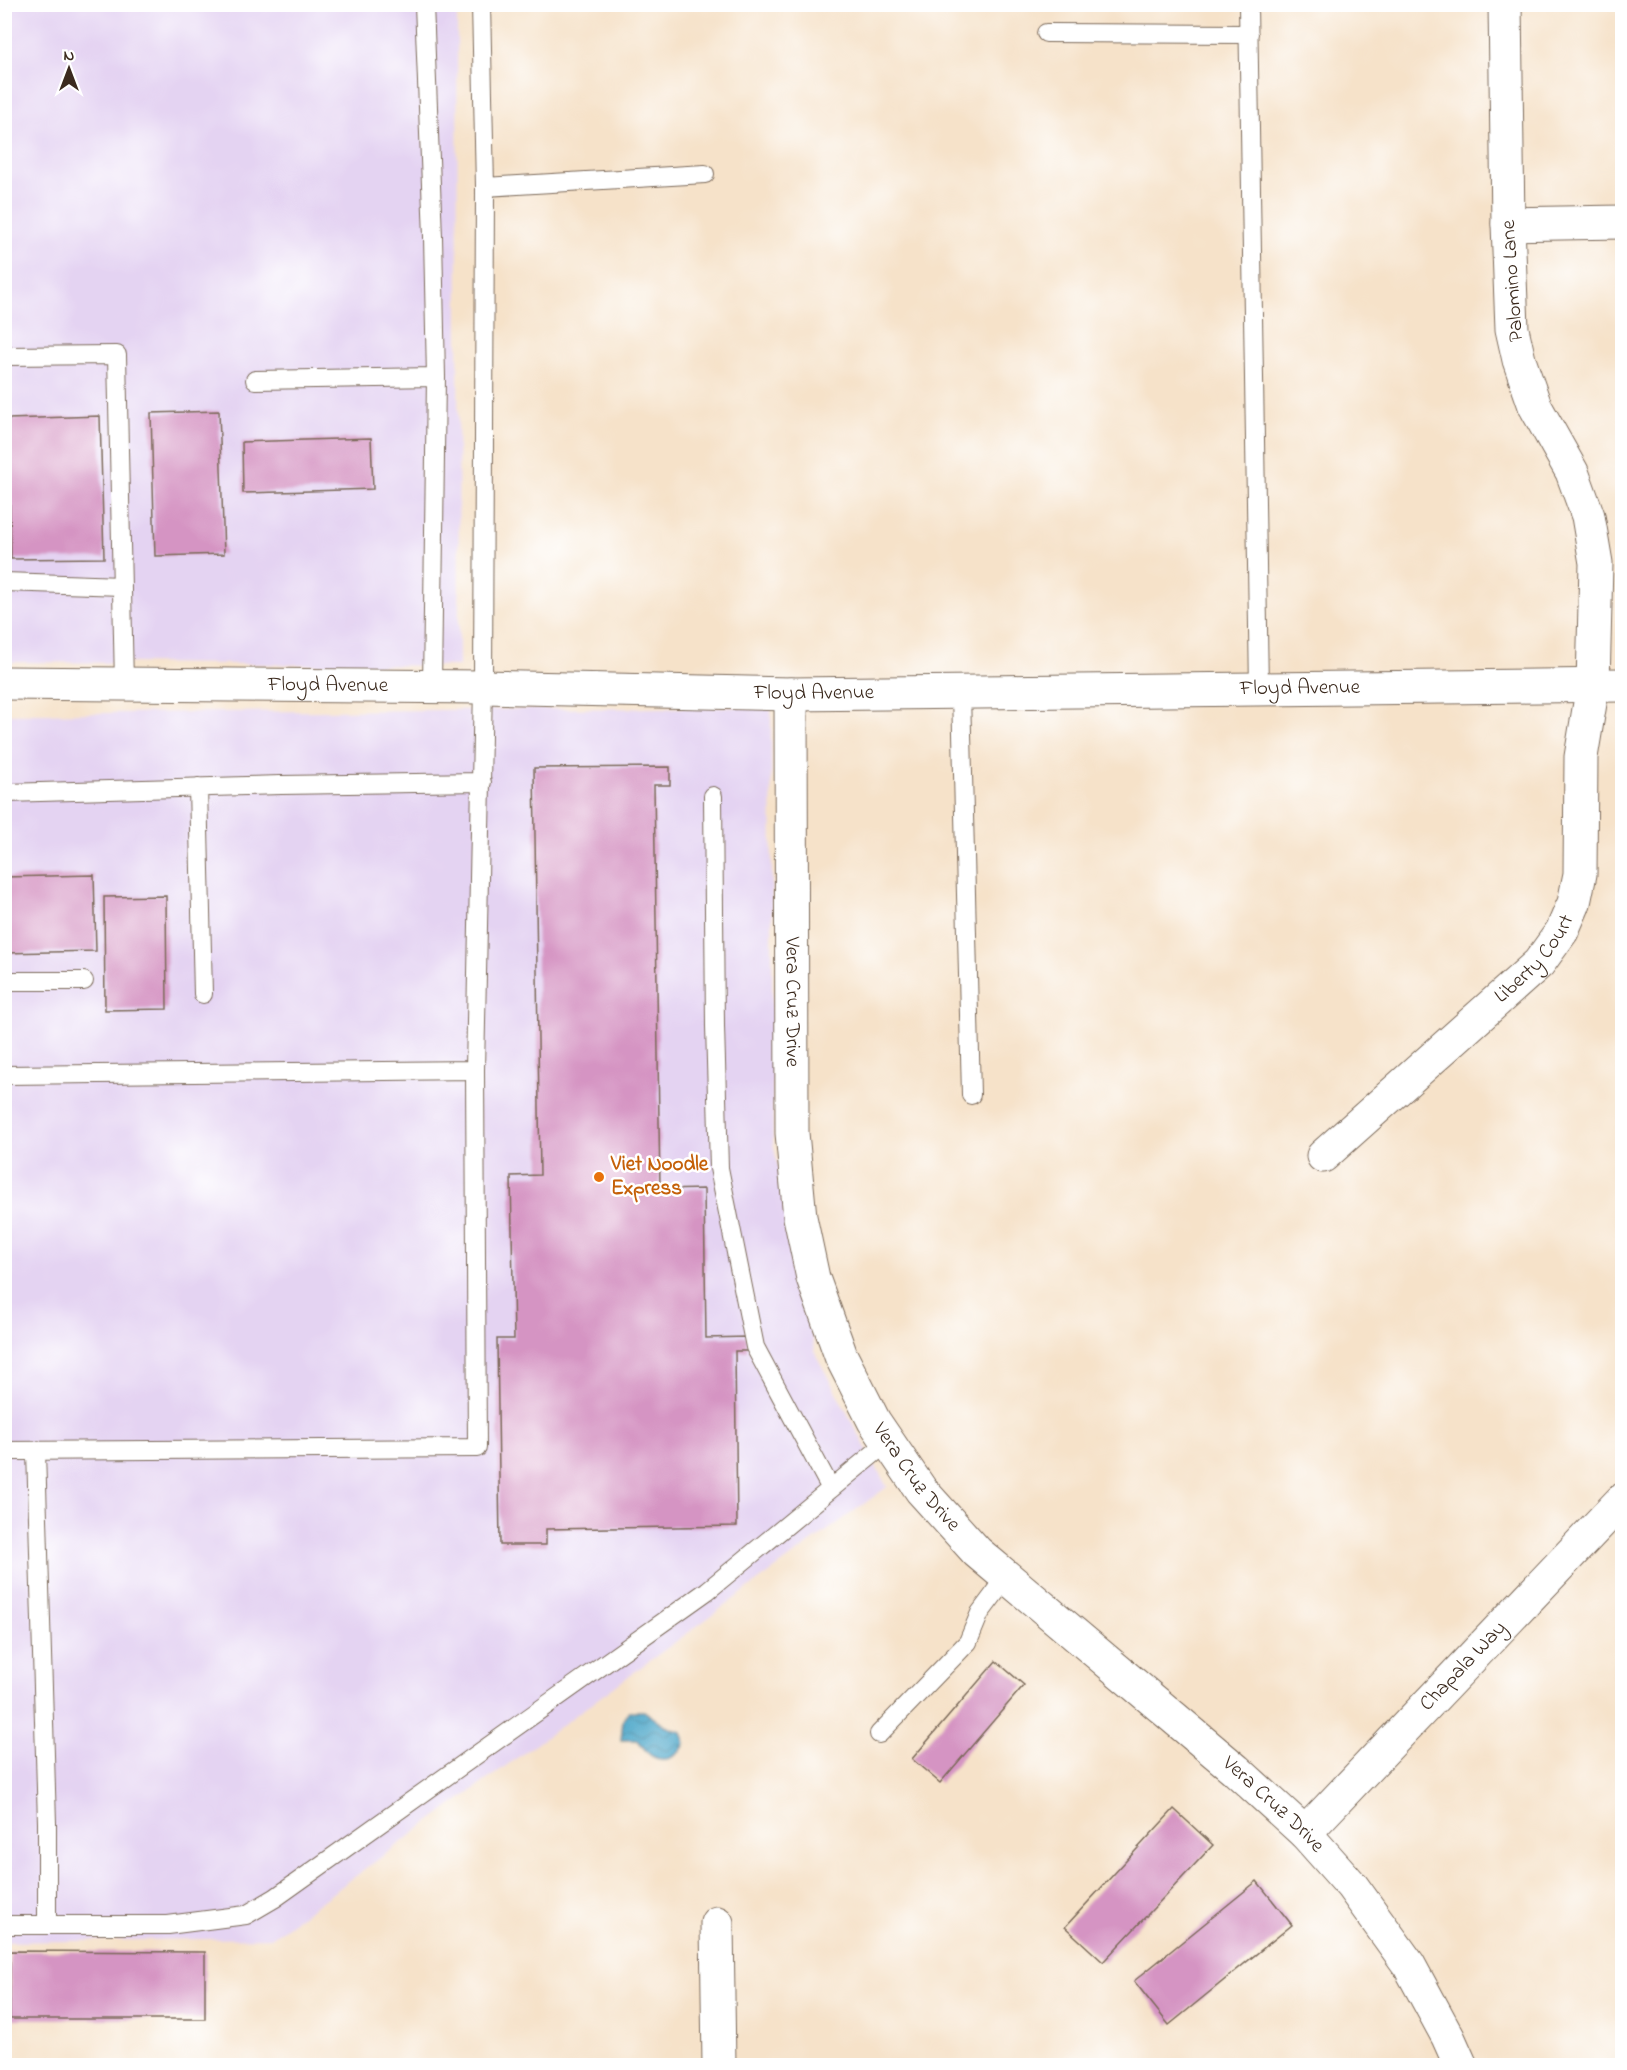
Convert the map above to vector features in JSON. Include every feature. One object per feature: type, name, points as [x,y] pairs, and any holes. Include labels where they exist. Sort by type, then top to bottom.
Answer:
[{"type":"street","name":"Palomino Lane","points":[[1505,4],[1512,328],[1535,406],[1572,472],[1588,516],[1596,563],[1608,685]]},
{"type":"street","points":[[1508,224],[1623,222]]},
{"type":"street","name":"Floyd Avenue","points":[[4,683],[483,687],[790,694],[1608,685]]},
{"type":"street","name":"Liberty Court","points":[[1323,1156],[1539,963],[1562,930],[1574,903],[1580,874],[1581,757],[1608,685]]},
{"type":"street","name":"Vera Cruz Drive","points":[[790,694],[792,1133],[800,1217],[813,1278],[841,1356],[874,1421],[921,1490],[977,1552],[1236,1770],[1305,1833],[1352,1886],[1408,1965],[1448,2037],[1461,2066]]},
{"type":"street","name":"Chapala Way","points":[[1305,1833],[1623,1500]]},
{"type":"street","points":[[717,1923],[719,2066]]},
{"type":"lane","points":[[424,4],[436,377],[432,687]]},
{"type":"lane","points":[[4,1451],[477,1448],[475,1070],[484,603],[485,187],[481,4]]},
{"type":"lane","points":[[1248,4],[1259,689]]},
{"type":"lane","points":[[1046,33],[1248,34]]},
{"type":"lane","points":[[485,187],[705,174]]},
{"type":"lane","points":[[4,356],[117,355],[124,684]]},
{"type":"lane","points":[[255,380],[436,377]]},
{"type":"lane","points":[[4,582],[122,586]]},
{"type":"lane","points":[[961,693],[971,1095]]},
{"type":"lane","points":[[6,793],[482,782]]},
{"type":"lane","points":[[198,787],[203,994]]},
{"type":"lane","points":[[713,796],[719,1168],[755,1347],[831,1489]]},
{"type":"lane","points":[[4,981],[84,981]]},
{"type":"lane","points":[[4,1075],[475,1070]]},
{"type":"lane","points":[[4,1925],[168,1925],[246,1915],[275,1898],[707,1591],[889,1441]]},
{"type":"lane","points":[[36,1451],[47,1822],[47,1925]]},
{"type":"lane","points":[[879,1734],[968,1642],[980,1614],[1007,1577]]},
{"type":"shaded area","points":[[5,5],[457,5],[459,666],[5,662]]},
{"type":"shaded area","points":[[771,707],[773,1143],[816,1355],[887,1487],[271,1938],[5,1942],[4,714]]},
{"type":"water","points":[[629,1711],[644,1711],[665,1726],[681,1732],[685,1743],[683,1748],[676,1755],[662,1759],[650,1755],[638,1740],[621,1740],[623,1720]]},
{"type":"building","points":[[219,411],[224,554],[155,556],[151,413]]},
{"type":"building","points":[[100,416],[104,558],[11,559],[8,419]]},
{"type":"building","points":[[371,438],[373,489],[243,493],[242,442]]},
{"type":"building","points":[[670,767],[670,785],[654,785],[660,1190],[704,1189],[706,1338],[747,1337],[747,1351],[735,1351],[737,1526],[546,1529],[546,1545],[500,1545],[497,1339],[514,1339],[511,1176],[540,1175],[534,768]]},
{"type":"building","points":[[94,875],[96,951],[4,953],[4,877]]},
{"type":"building","points":[[166,896],[167,1009],[105,1010],[104,897]]},
{"type":"building","points":[[996,1661],[1024,1685],[940,1783],[912,1759]]},
{"type":"building","points":[[1174,1809],[1213,1845],[1103,1962],[1065,1927]]},
{"type":"building","points":[[1257,1881],[1292,1925],[1169,2025],[1134,1981]]},
{"type":"building","points":[[10,1951],[205,1952],[205,2019],[10,2019]]},
{"type":"place","name":"Viet Noodle Express","points":[[599,1177]]}]
